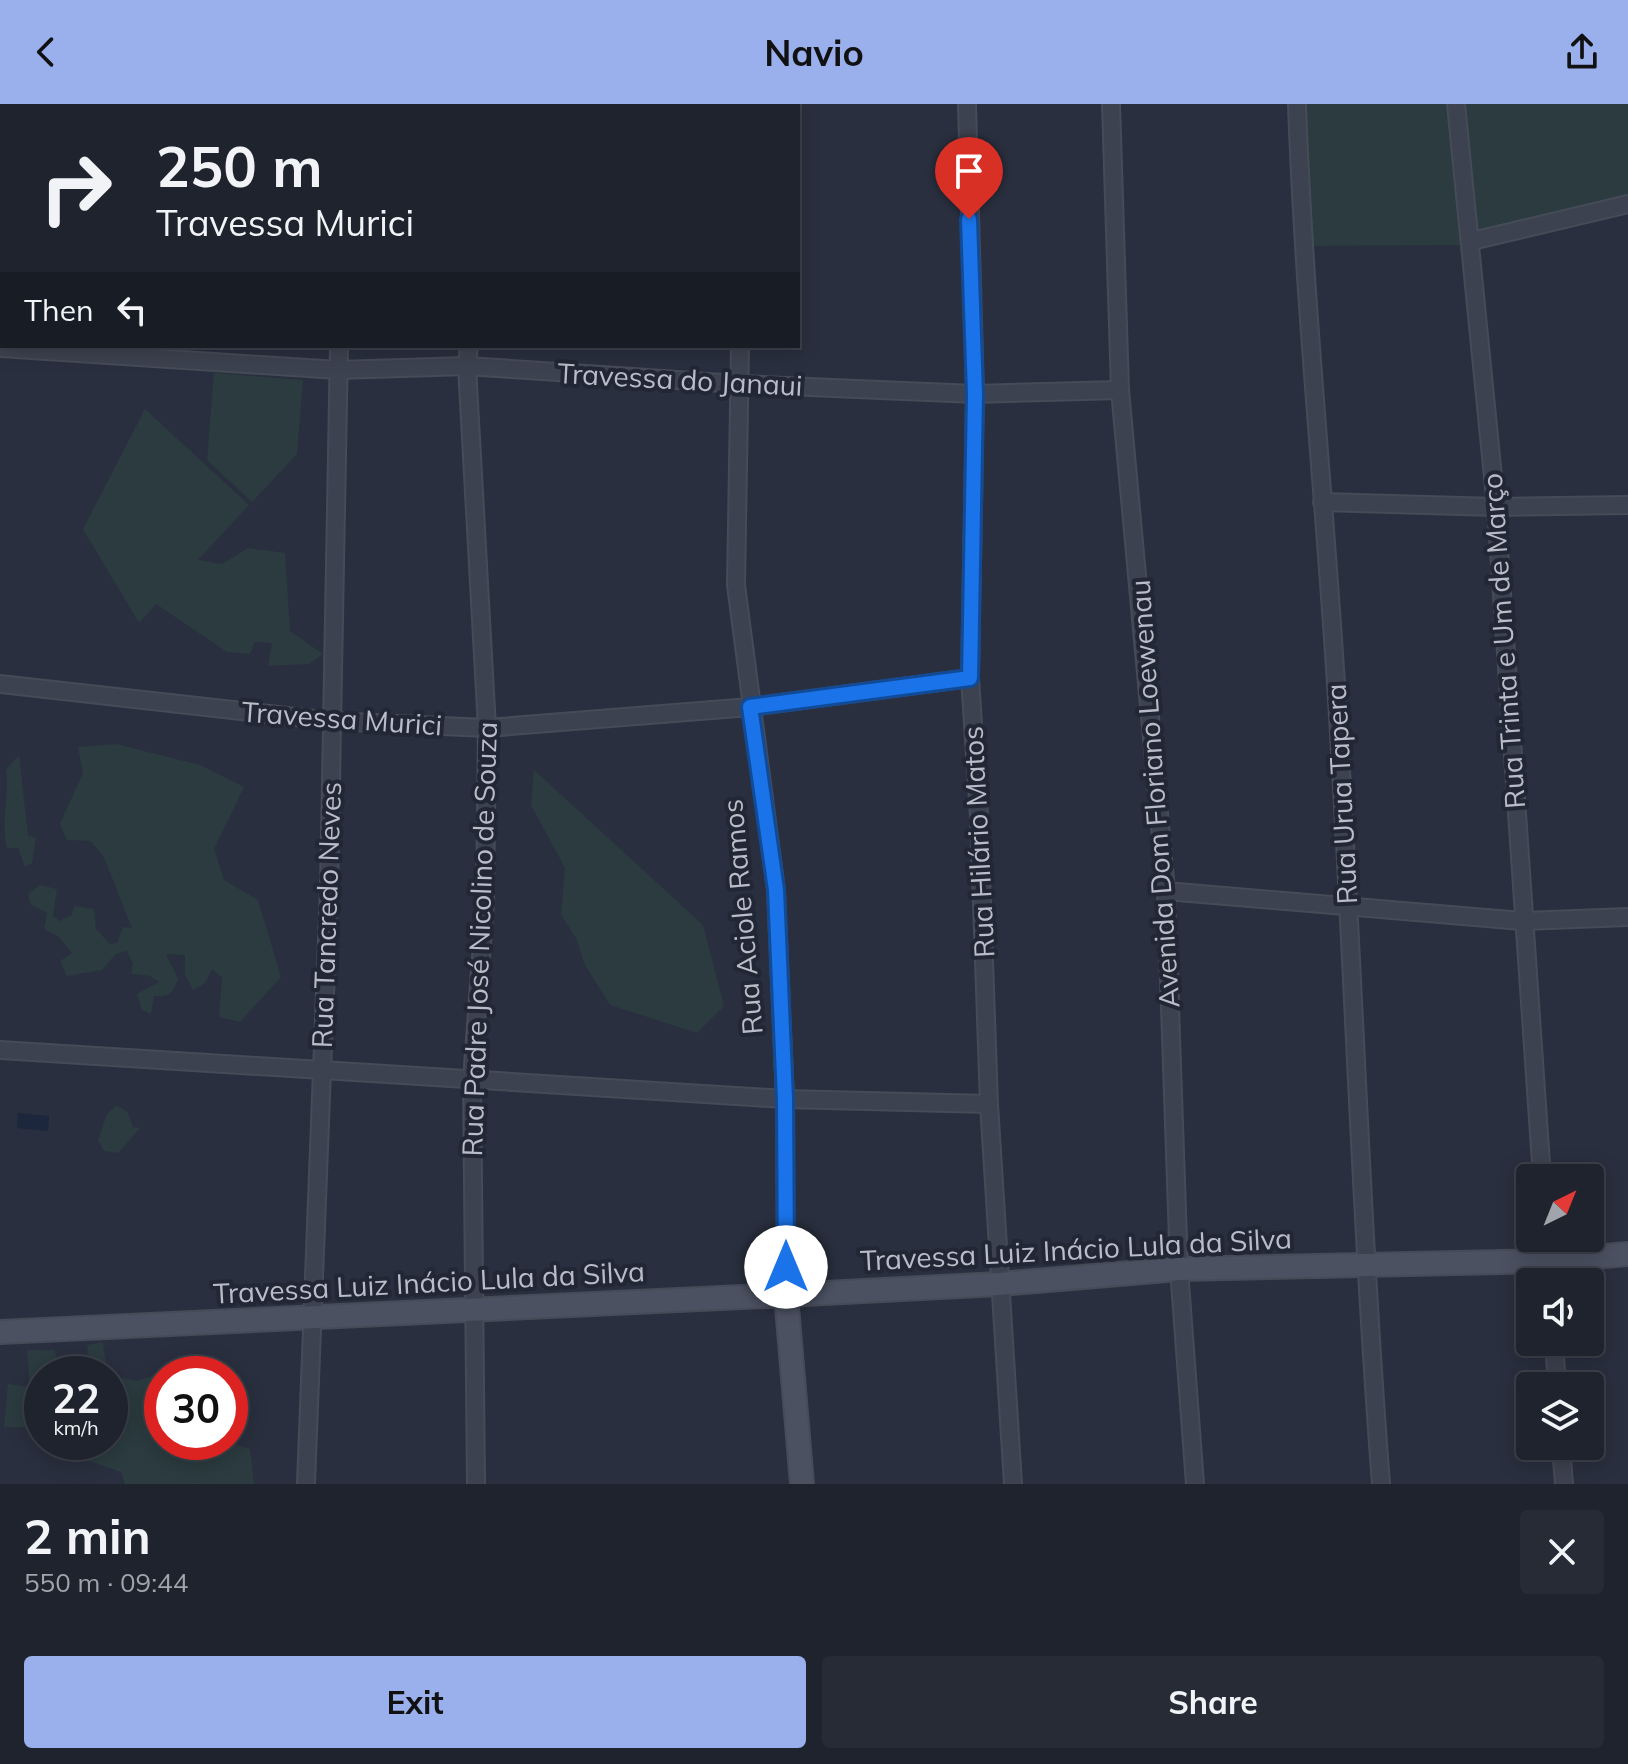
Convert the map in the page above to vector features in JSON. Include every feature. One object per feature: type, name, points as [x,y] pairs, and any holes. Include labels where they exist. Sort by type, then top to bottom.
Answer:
[{"type":"street","name":"Rua Hilário Matos","points":[[967,104],[975,394],[970,678],[979,816],[989,1104],[1013,1484]]},
{"type":"street","name":"Avenida Dom Floriano Loewenau","points":[[1111,104],[1120,390],[1166,891],[1179,1269],[1195,1484]]},
{"type":"street","name":"Rua Urua Tapera","points":[[1297,104],[1309,356],[1337,701],[1364,1263],[1381,1484]]},
{"type":"street","name":"Rua Trinta e Um de Março","points":[[1456,104],[1496,507],[1541,1164]]},
{"type":"street","points":[[1472,241],[1628,204]]},
{"type":"street","name":"Travessa do Janaui","points":[[0,348],[150,352],[338,370],[467,366],[738,384],[975,394],[1120,390]]},
{"type":"street","name":"Rua Tancredo Neves","points":[[306,1484],[329,890],[339,348]]},
{"type":"street","name":"Rua Padre José Nicolino de Souza","points":[[469,348],[467,366],[487,728],[485,902],[472,1080],[476,1484]]},
{"type":"street","name":"Rua Aciole Ramos","points":[[740,348],[736,585],[776,890],[785,1099],[786,1295],[802,1484]]},
{"type":"street","points":[[1322,502],[1496,507],[1628,505]]},
{"type":"street","name":"Travessa Murici","points":[[0,684],[331,721],[487,728],[750,707],[970,678]]},
{"type":"street","points":[[1166,891],[1522,921],[1628,917]]},
{"type":"street","points":[[0,1050],[785,1099],[989,1104]]},
{"type":"street","name":"Travessa Luiz Inácio Lula da Silva","points":[[1567,1268],[1628,1254]]},
{"type":"street","name":"Travessa Luiz Inácio Lula da Silva","points":[[0,1332],[999,1284],[1179,1269],[1364,1263],[1516,1270]]},
{"type":"street","points":[[1562,1460],[1564,1484]]},
{"type":"shaded area","points":[[1302,104],[1628,104],[1628,206],[1467,245],[1307,246]]},
{"type":"shaded area","points":[[214,373],[303,380],[297,454],[252,502],[207,460]]},
{"type":"shaded area","points":[[145,409],[249,505],[198,560],[222,564],[248,548],[285,553],[290,631],[323,654],[309,664],[268,666],[272,643],[255,642],[250,654],[227,652],[156,604],[139,623],[83,529]]},
{"type":"shaded area","points":[[116,744],[200,765],[244,787],[214,849],[224,880],[258,900],[281,977],[240,1022],[219,1017],[222,978],[212,969],[205,983],[193,990],[185,975],[185,955],[166,954],[178,979],[170,994],[154,996],[151,1014],[142,1010],[137,994],[159,982],[150,976],[131,974],[133,964],[127,951],[116,954],[102,970],[67,976],[60,961],[72,953],[59,937],[44,929],[47,913],[30,904],[28,894],[40,885],[57,889],[53,916],[60,921],[72,915],[74,906],[94,909],[96,929],[110,944],[117,943],[123,927],[132,928],[103,855],[90,841],[67,840],[60,824],[83,773],[78,747]]},
{"type":"shaded area","points":[[19,755],[28,836],[36,837],[32,863],[25,867],[18,848],[7,848],[4,828],[6,770]]},
{"type":"shaded area","points":[[534,770],[703,925],[724,1006],[697,1033],[610,1005],[585,965],[576,938],[561,915],[565,868],[531,805]]},
{"type":"shaded area","points":[[117,1105],[128,1113],[133,1127],[140,1128],[118,1153],[104,1151],[98,1140],[107,1114]]},
{"type":"shaded area","points":[[103,1342],[105,1356],[89,1356],[87,1345]]},
{"type":"shaded area","points":[[27,1350],[55,1350],[56,1356],[27,1356]]},
{"type":"shaded area","points":[[144,1378],[144,1460],[248,1460],[248,1448],[254,1484],[125,1484],[121,1472],[86,1460],[128,1460],[128,1379]]},
{"type":"shaded area","points":[[8,1384],[24,1386],[24,1427],[4,1427]]},
{"type":"water","points":[[18,1113],[49,1116],[48,1131],[17,1128]]},
{"type":"route","points":[[786,1267],[785,1099],[776,890],[750,707],[970,678],[975,394],[969,219]]}]
